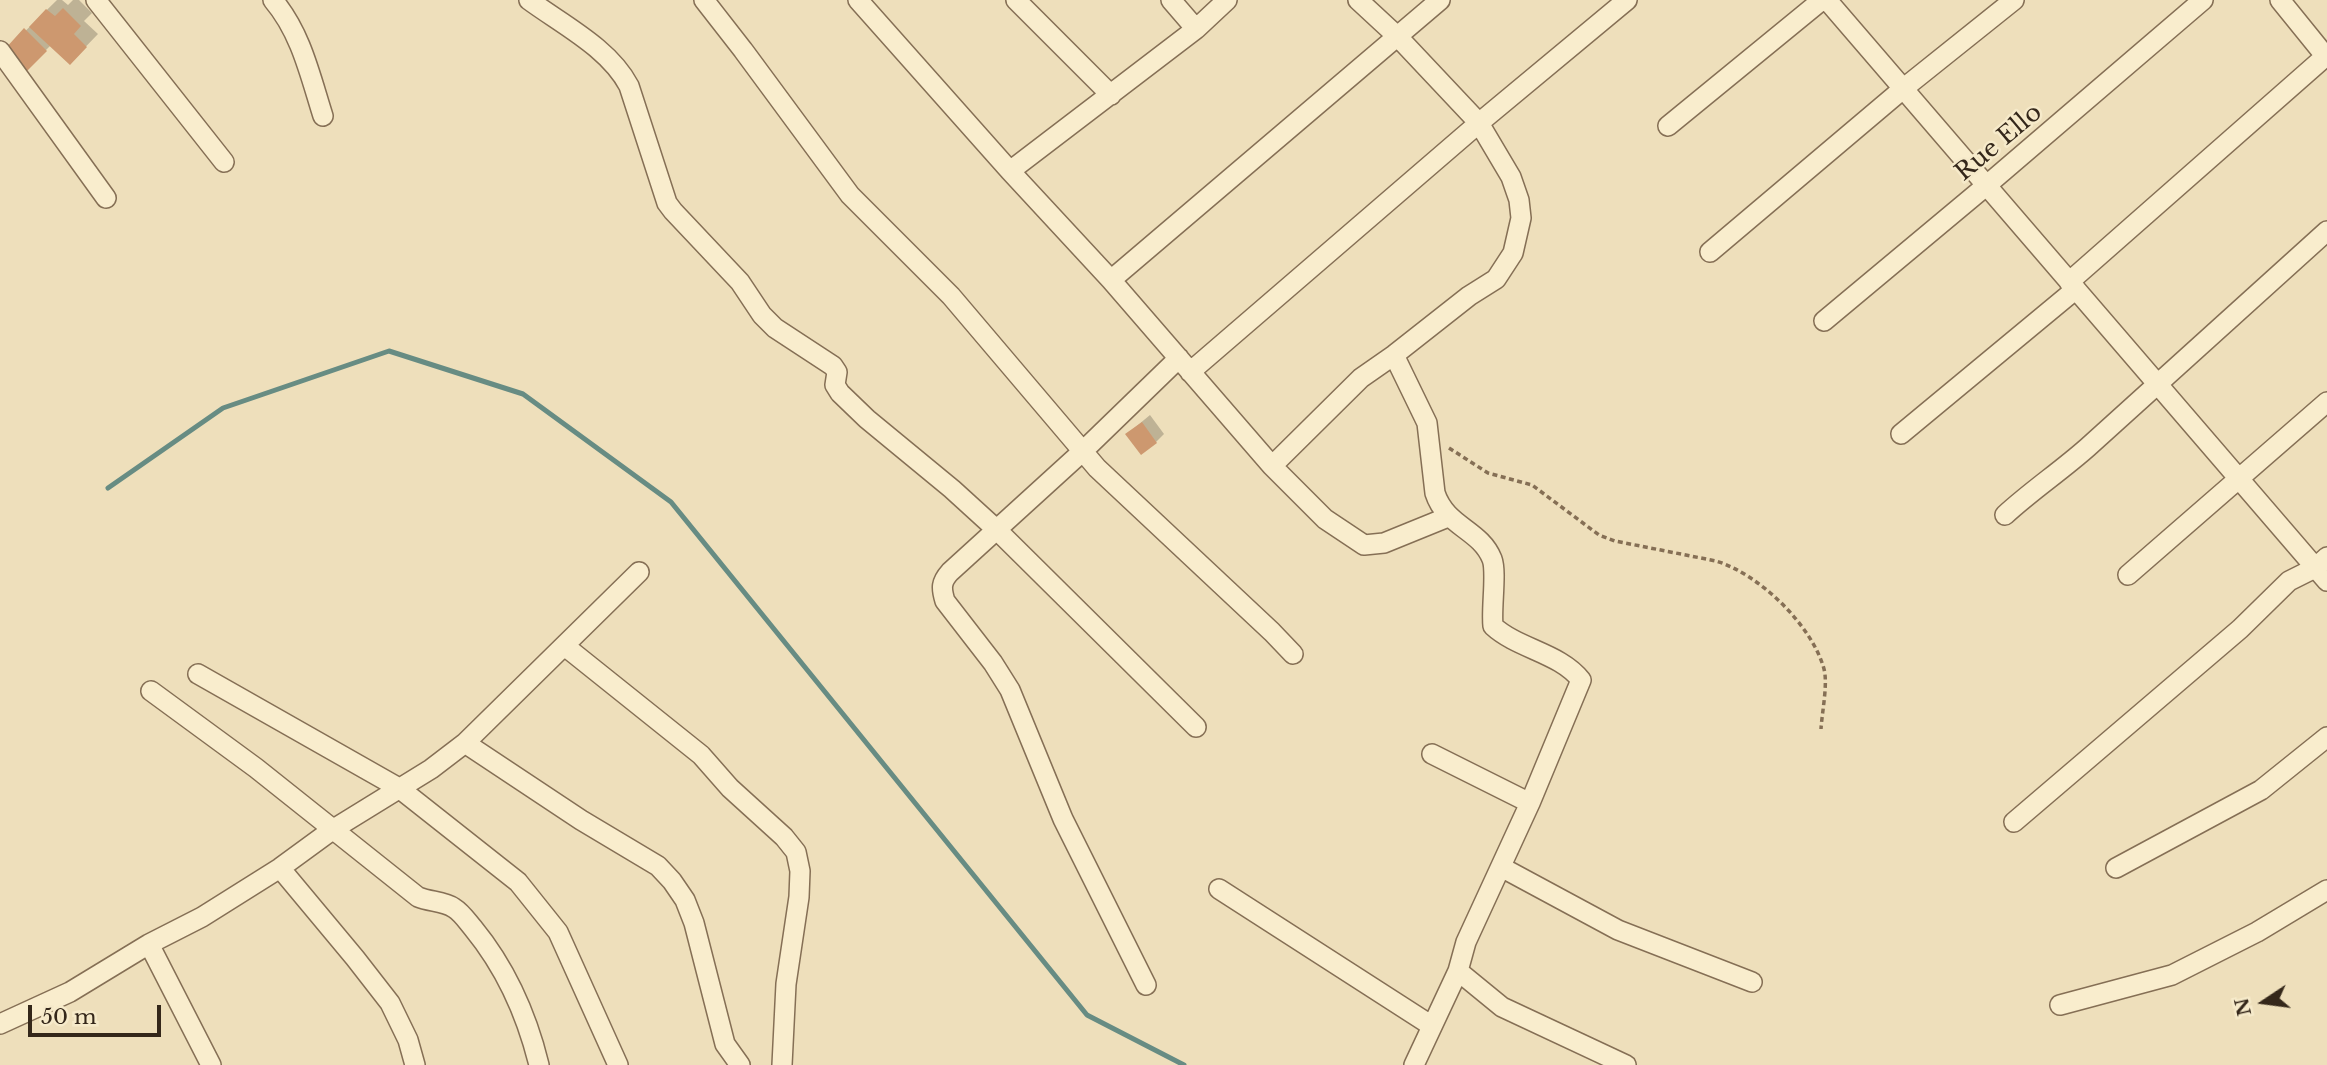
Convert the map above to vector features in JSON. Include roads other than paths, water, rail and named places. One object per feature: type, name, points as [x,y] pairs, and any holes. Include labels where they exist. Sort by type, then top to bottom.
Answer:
[{"type":"street","points":[[96,0],[224,162]]},
{"type":"street","points":[[273,0],[298,37],[323,116]]},
{"type":"street","points":[[528,0],[594,48],[622,73],[629,86],[667,203],[740,282],[762,315],[775,328],[833,366],[837,373],[835,385],[840,393],[997,530],[1196,727]]},
{"type":"street","points":[[858,0],[1111,280],[1272,466],[1325,519],[1364,545],[1384,543],[1448,517]]},
{"type":"street","points":[[1016,0],[1111,95]]},
{"type":"street","points":[[1171,0],[1196,29]]},
{"type":"street","points":[[1010,171],[1196,29],[1227,0]]},
{"type":"street","points":[[1272,466],[1362,377],[1469,296],[1496,279],[1513,253],[1521,218],[1519,200],[1511,177],[1479,123],[1398,37],[1358,0]]},
{"type":"street","points":[[1111,280],[1440,0]]},
{"type":"street","points":[[1146,985],[1063,819],[1010,690],[993,663],[945,601],[943,581],[1083,451],[1627,0]]},
{"type":"street","points":[[1668,126],[1825,0],[1904,88],[2238,478],[2323,569],[2289,581],[2241,629],[2014,822]]},
{"type":"street","points":[[1710,252],[1904,88],[2014,0]]},
{"type":"street","name":"Rue Ello","points":[[1824,321],[2203,0]]},
{"type":"street","points":[[1901,434],[2327,56],[2280,0]]},
{"type":"street","points":[[710,2],[850,195],[951,296],[1097,468],[1293,654]]},
{"type":"street","points":[[0,51],[106,198]]},
{"type":"street","points":[[2005,515],[2085,449],[2327,231]]},
{"type":"street","points":[[1394,355],[1427,423],[1435,493],[1439,503],[1448,517],[1484,544],[1494,562],[1493,626],[1507,637],[1572,669],[1581,680],[1530,803],[1466,942],[1458,971],[1414,1065]]},
{"type":"street","points":[[2128,575],[2327,402]]},
{"type":"street","points":[[0,1024],[70,992],[149,944],[202,917],[280,868],[332,830],[431,769],[465,743],[566,647],[639,572]]},
{"type":"street","points":[[566,647],[701,755],[730,788],[784,837],[796,852],[800,872],[799,897],[786,984],[782,1065]]},
{"type":"street","points":[[198,674],[399,788],[518,882],[558,932],[618,1065]]},
{"type":"street","points":[[151,691],[256,768],[418,897],[449,904],[458,910],[479,936],[511,987],[533,1038],[539,1065]]},
{"type":"street","points":[[2116,868],[2261,790],[2327,737]]},
{"type":"street","points":[[465,743],[580,820],[658,866],[673,881],[685,900],[694,923],[725,1044],[740,1065]]},
{"type":"street","points":[[1432,754],[1530,803]]},
{"type":"street","points":[[1501,867],[1618,930],[1752,982]]},
{"type":"street","points":[[280,868],[390,1003],[408,1040],[415,1065]]},
{"type":"street","points":[[1219,889],[1432,1026]]},
{"type":"street","points":[[2060,1005],[2172,975],[2257,932],[2327,890]]},
{"type":"street","points":[[149,944],[211,1065]]},
{"type":"street","points":[[1458,971],[1502,1007],[1626,1065]]},
{"type":"waterway","points":[[108,488],[223,408],[389,351],[523,394],[671,502],[1087,1015],[1184,1065]]}]
